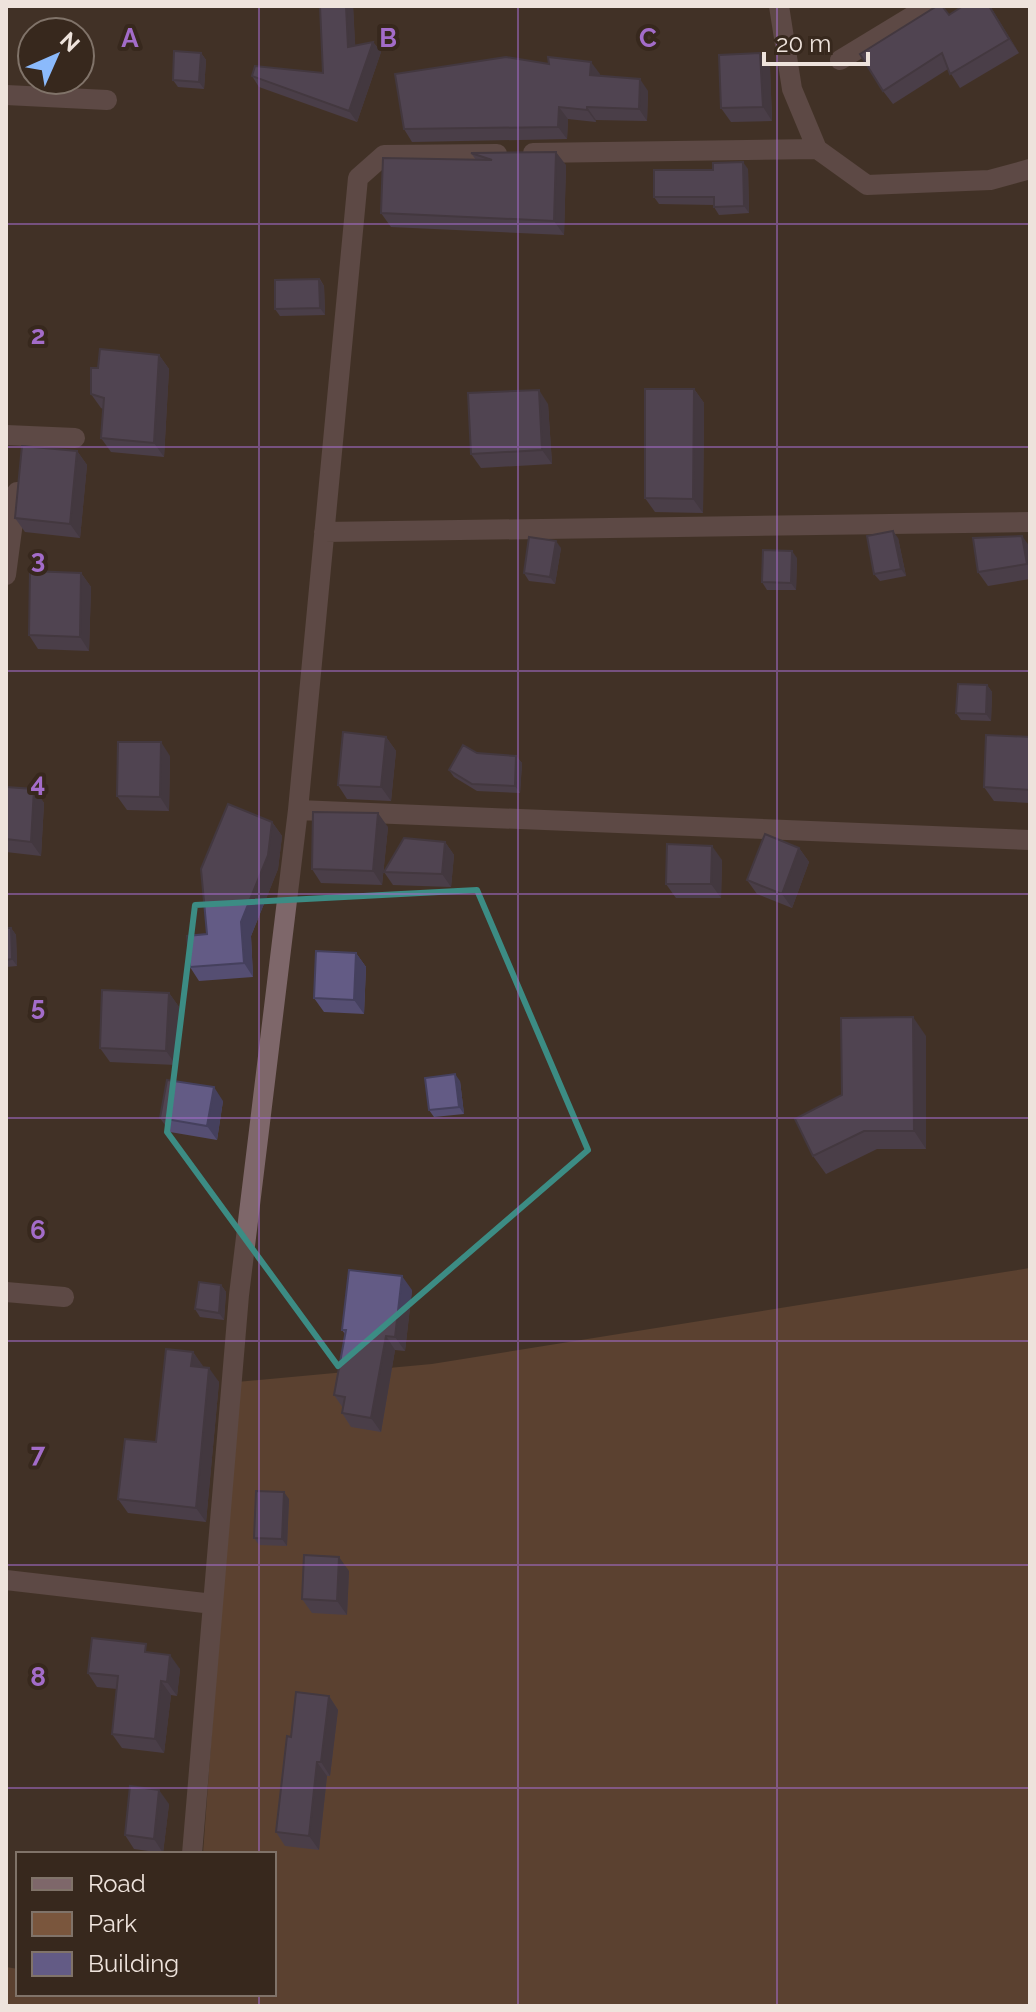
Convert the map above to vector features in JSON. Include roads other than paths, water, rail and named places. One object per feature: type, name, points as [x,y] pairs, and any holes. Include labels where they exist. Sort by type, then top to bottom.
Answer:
[{"type":"street","points":[[779,6],[792,89],[817,149],[867,185],[990,180],[1030,169]]},
{"type":"street","points":[[840,60],[929,6]]},
{"type":"street","points":[[6,95],[107,100]]},
{"type":"street","points":[[192,1852],[239,1295],[298,810],[358,178],[384,155],[817,149]]},
{"type":"street","points":[[6,435],[75,438]]},
{"type":"street","points":[[6,575],[17,492]]},
{"type":"street","points":[[324,532],[1030,522]]},
{"type":"street","points":[[298,810],[1030,840]]},
{"type":"street","points":[[6,1292],[64,1297]]},
{"type":"street","points":[[6,1580],[213,1604]]}]
